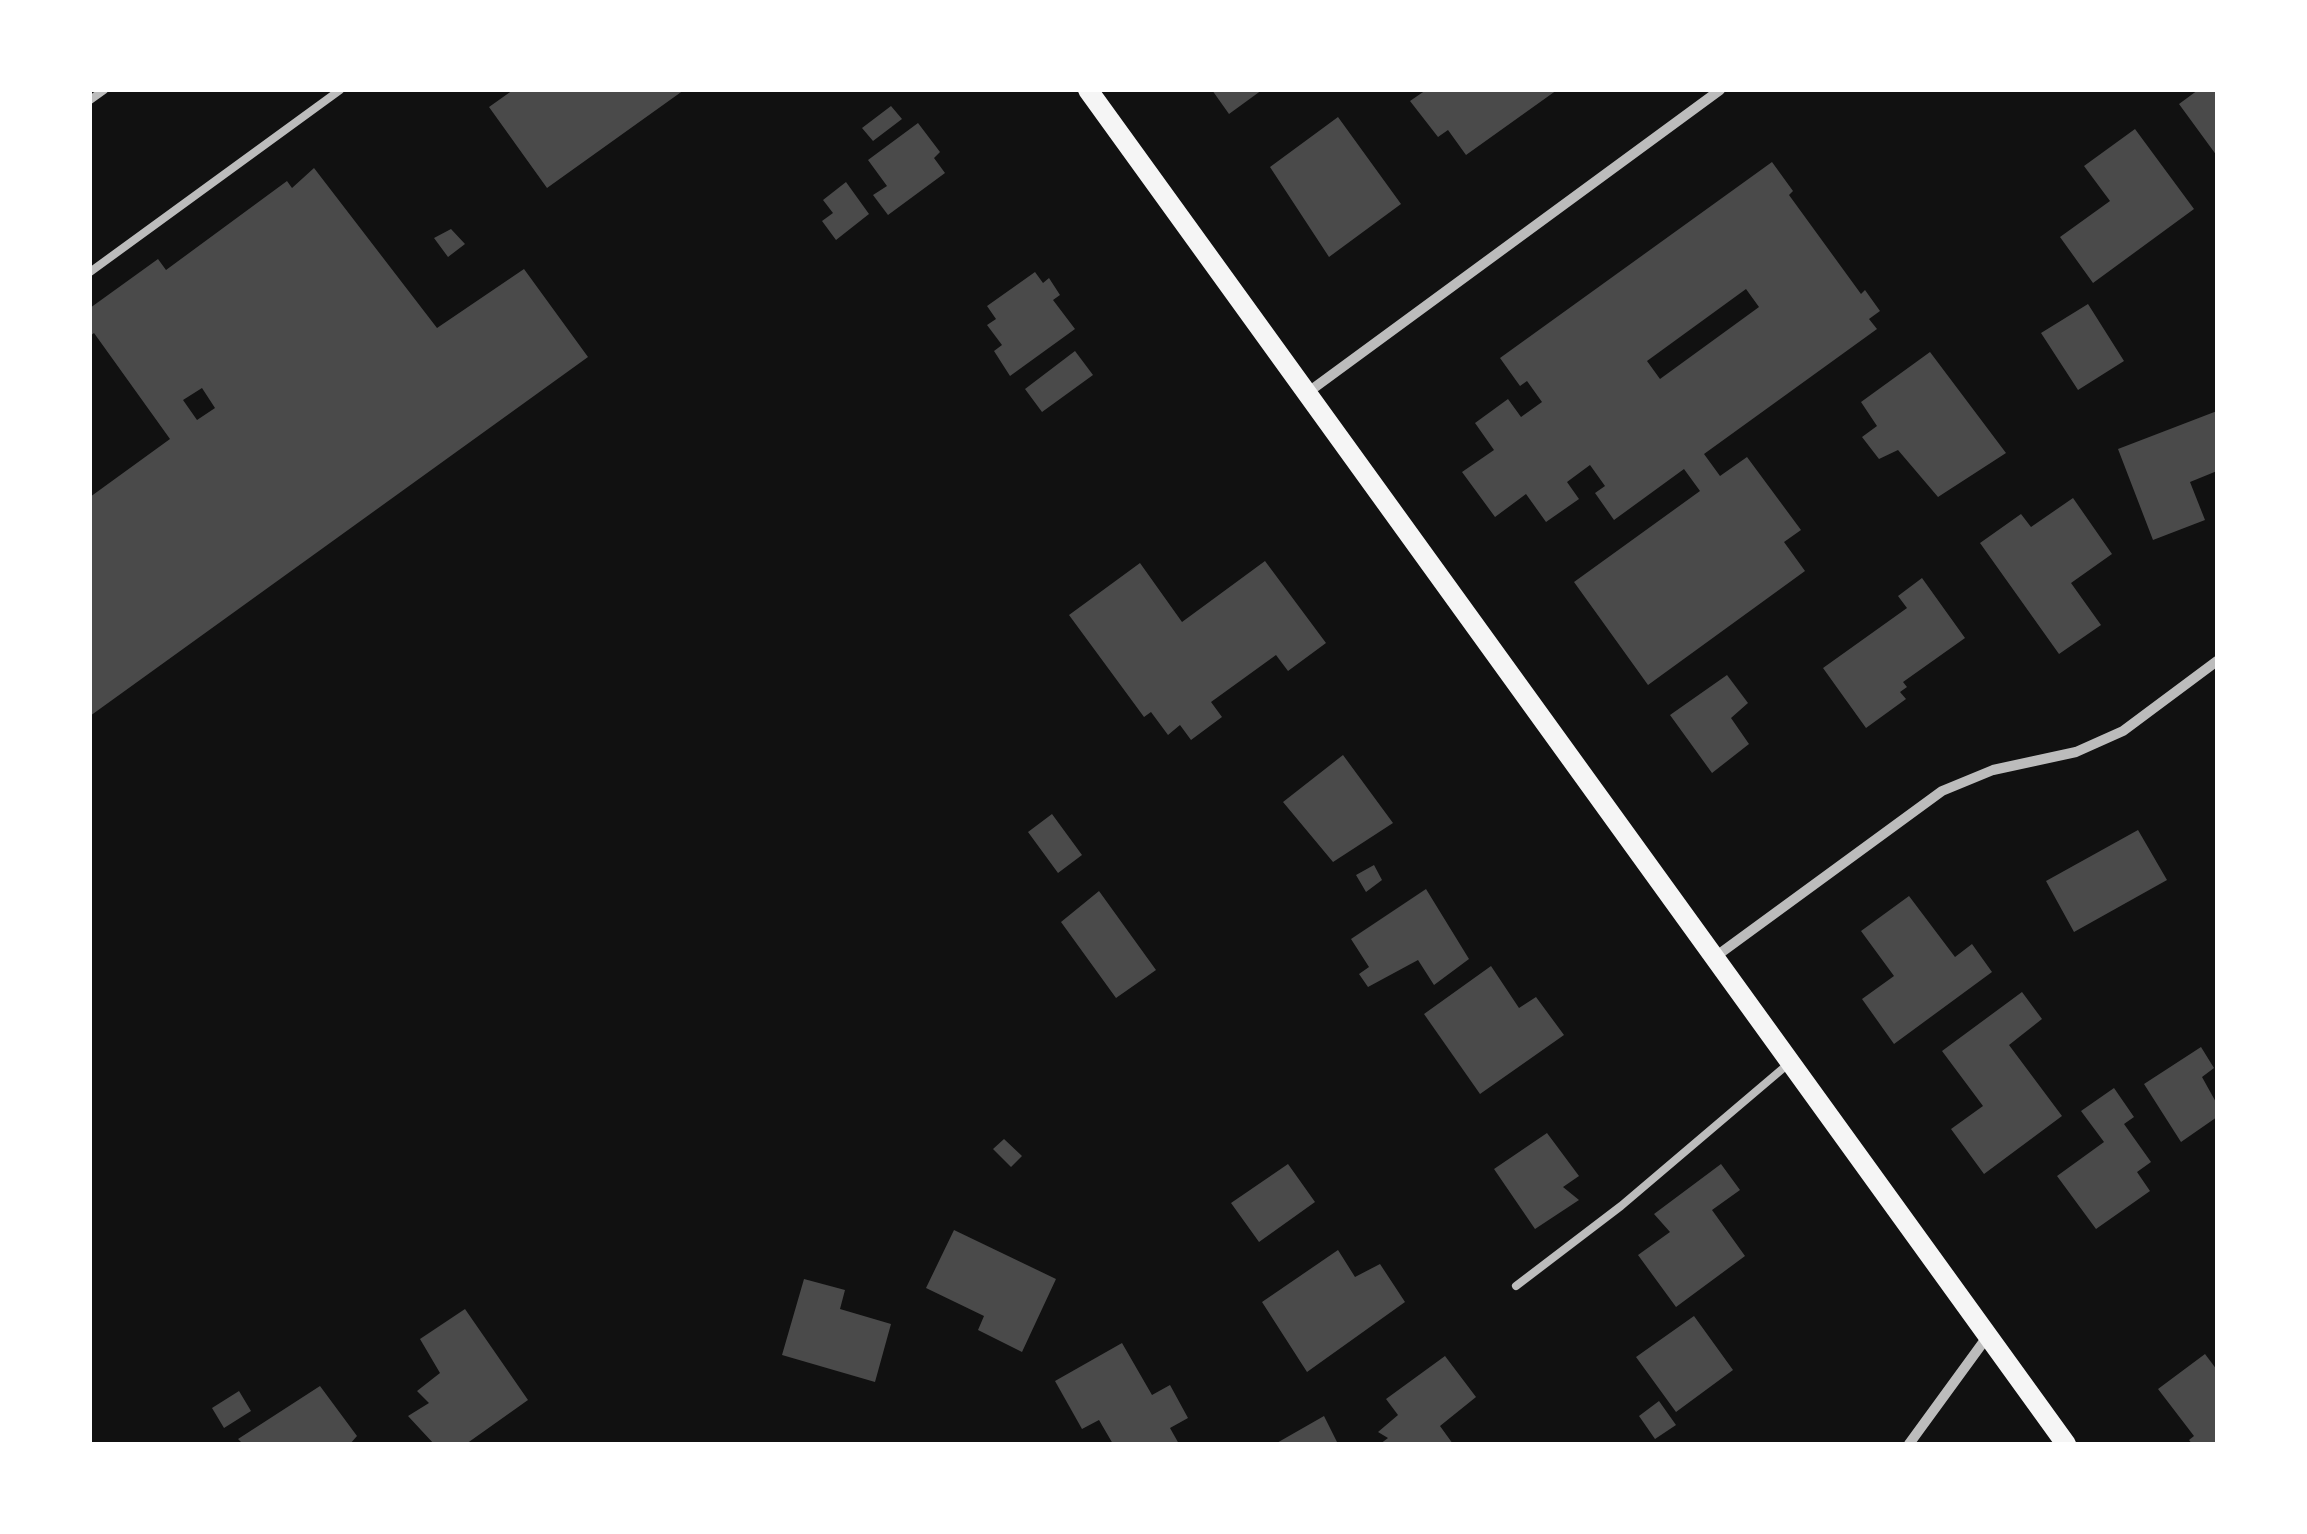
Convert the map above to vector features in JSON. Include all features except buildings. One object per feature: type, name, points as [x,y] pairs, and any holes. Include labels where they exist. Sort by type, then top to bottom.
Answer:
[{"type":"main road","points":[[1088,90],[2066,1444]]},
{"type":"street","points":[[1307,394],[1720,90]]},
{"type":"street","points":[[1715,958],[1942,792],[1993,770],[2076,752],[2123,731],[2217,661]]},
{"type":"street","points":[[1909,1444],[1988,1337]]},
{"type":"lane","points":[[90,100],[104,90]]},
{"type":"lane","points":[[90,272],[340,90]]},
{"type":"lane","points":[[1516,1286],[1621,1206],[1790,1062]]}]
